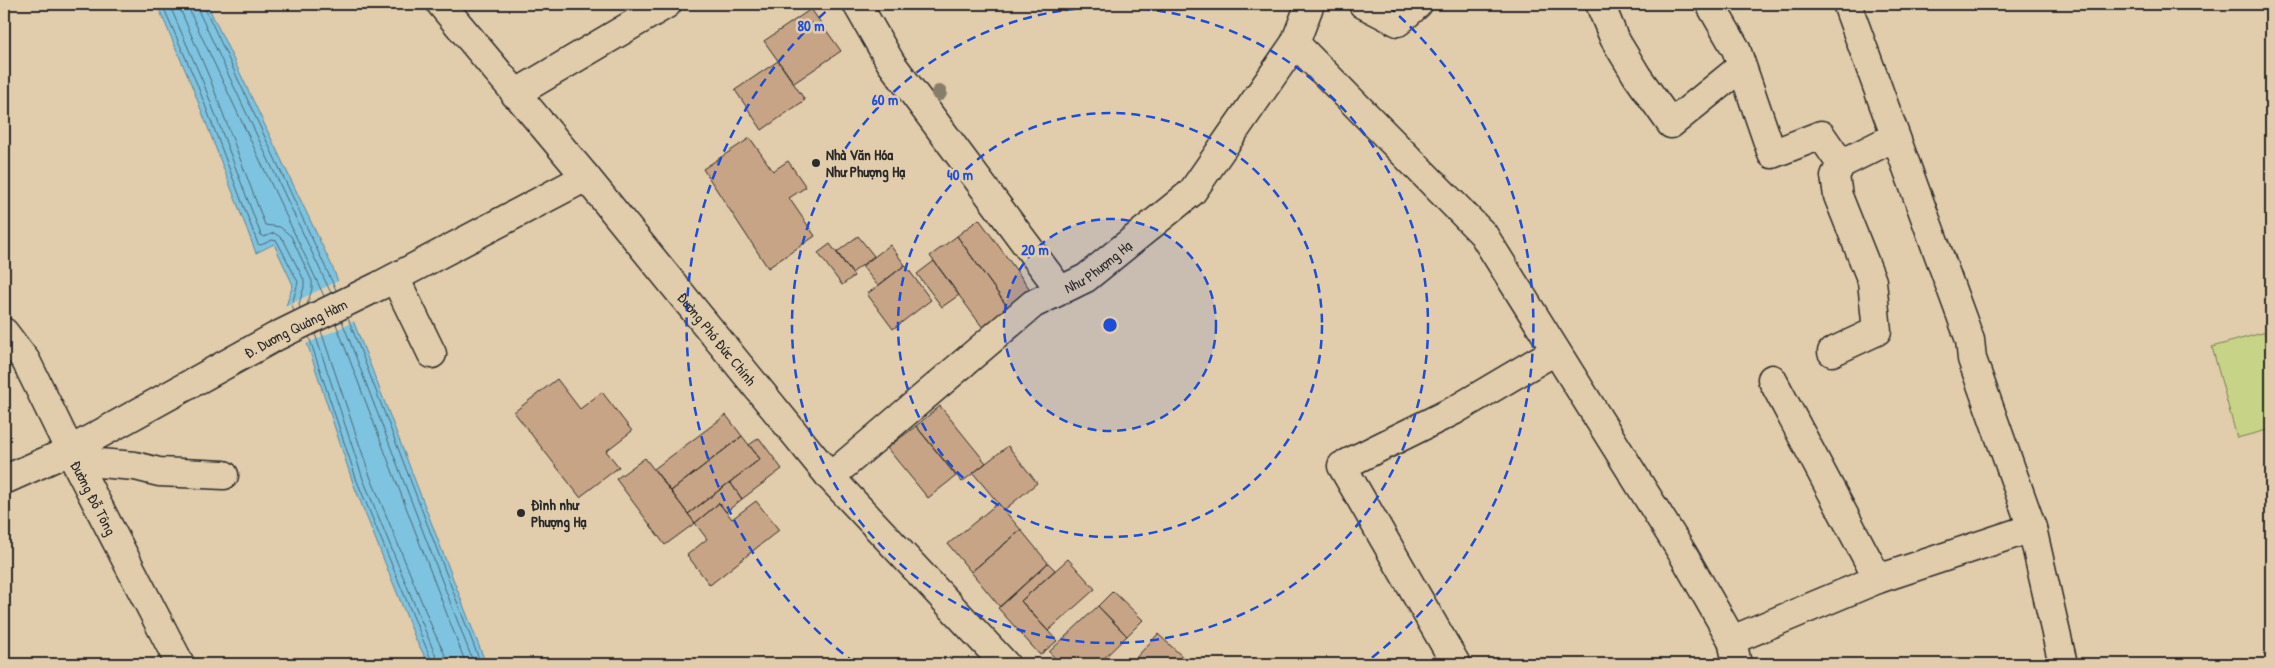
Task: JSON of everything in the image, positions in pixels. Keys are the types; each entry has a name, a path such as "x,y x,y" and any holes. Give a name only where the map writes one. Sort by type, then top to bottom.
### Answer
{"street":[{"name":"Đường Phó Đức Chính","path":"441,4 586,177 830,477 1005,664"},
{"path":"515,94 668,4"},
{"path":"857,4 891,63 1060,290"},
{"name":"Như Phượng Hạ","path":"830,477 1033,304 1086,278 1192,192 1295,43 1310,4"},
{"path":"1363,4 1398,22 1418,4"},
{"path":"1600,4 1614,38 1637,76 1671,124 1741,67"},
{"path":"1710,4 1736,49 1772,154 1821,135 1841,164"},
{"path":"1847,4 1970,340 1972,359 2032,528 2063,664"},
{"path":"1295,43 1483,234 1555,351 1646,492 1734,652 1878,579 2032,528"},
{"path":"1832,352 1877,331 1872,281 1838,196 1835,176 1841,164 1895,137"},
{"name":"Đ. Dương Quảng Hàm","path":"4,480 72,456 275,337 387,282 586,177"},
{"path":"387,282 432,354"},
{"name":"Đường Đỗ Tông","path":"4,332 26,361 72,456 180,664"},
{"path":"1456,664 1342,466 1455,410 1555,351"},
{"path":"1772,379 1878,579"},
{"path":"72,456 135,466 159,472 224,475"}],"green space":[{"path":"2266,332 2271,352 2271,429 2237,438 2212,347"}],"water":[{"path":"157,4 207,4 332,266 486,664 429,664 416,640 353,483 307,343 286,306 293,285 274,244 256,253 192,86"}],"pier":[{"path":"340,280 357,320 304,345 284,307"}],"building":[{"path":"811,9 841,51 794,83 764,41"},
{"path":"778,61 805,100 762,130 735,90"},
{"path":"750,138 773,171 788,161 806,187 789,198 815,236 768,268 703,169"},
{"path":"979,219 1032,292 1009,309 957,236"},
{"path":"858,236 874,256 852,273 837,252"},
{"path":"957,236 1009,309 983,328 930,256"},
{"path":"830,244 854,276 842,285 818,253"},
{"path":"890,245 905,265 878,286 862,266"},
{"path":"934,261 959,295 942,307 917,274"},
{"path":"905,265 931,300 893,329 867,294"},
{"path":"557,379 580,409 602,392 632,431 606,451 619,467 580,497 514,412"},
{"path":"940,406 986,463 962,482 916,426"},
{"path":"726,415 742,436 671,491 654,469"},
{"path":"916,426 956,476 928,498 887,448"},
{"path":"742,436 760,459 688,514 671,491"},
{"path":"759,438 782,469 742,499 730,482 760,459 749,445"},
{"path":"1008,446 1037,483 1004,510 973,473"},
{"path":"645,458 695,523 665,545 616,479"},
{"path":"730,482 742,499 726,512 719,503 695,523 688,514"},
{"path":"756,501 779,530 710,585 687,555 707,539 695,523 719,503 732,519"},
{"path":"998,503 1021,530 971,572 948,544"},
{"path":"1021,530 1048,563 1000,607 971,572"},
{"path":"1068,559 1095,589 1048,631 1021,601"},
{"path":"1048,563 1055,570 1021,601 1057,641 1040,655 998,608"},
{"path":"1113,591 1143,620 1127,636 1098,606"},
{"path":"1098,606 1127,636 1098,664 1061,664 1049,652"},
{"path":"1158,634 1185,659 1180,664 1134,664 1132,662"}],"place":[{"name":"Nhà Văn Hóa Như Phượng Hạ","path":"816,163"},
{"name":"Đình như Phượng Hạ","path":"521,513"}]}
